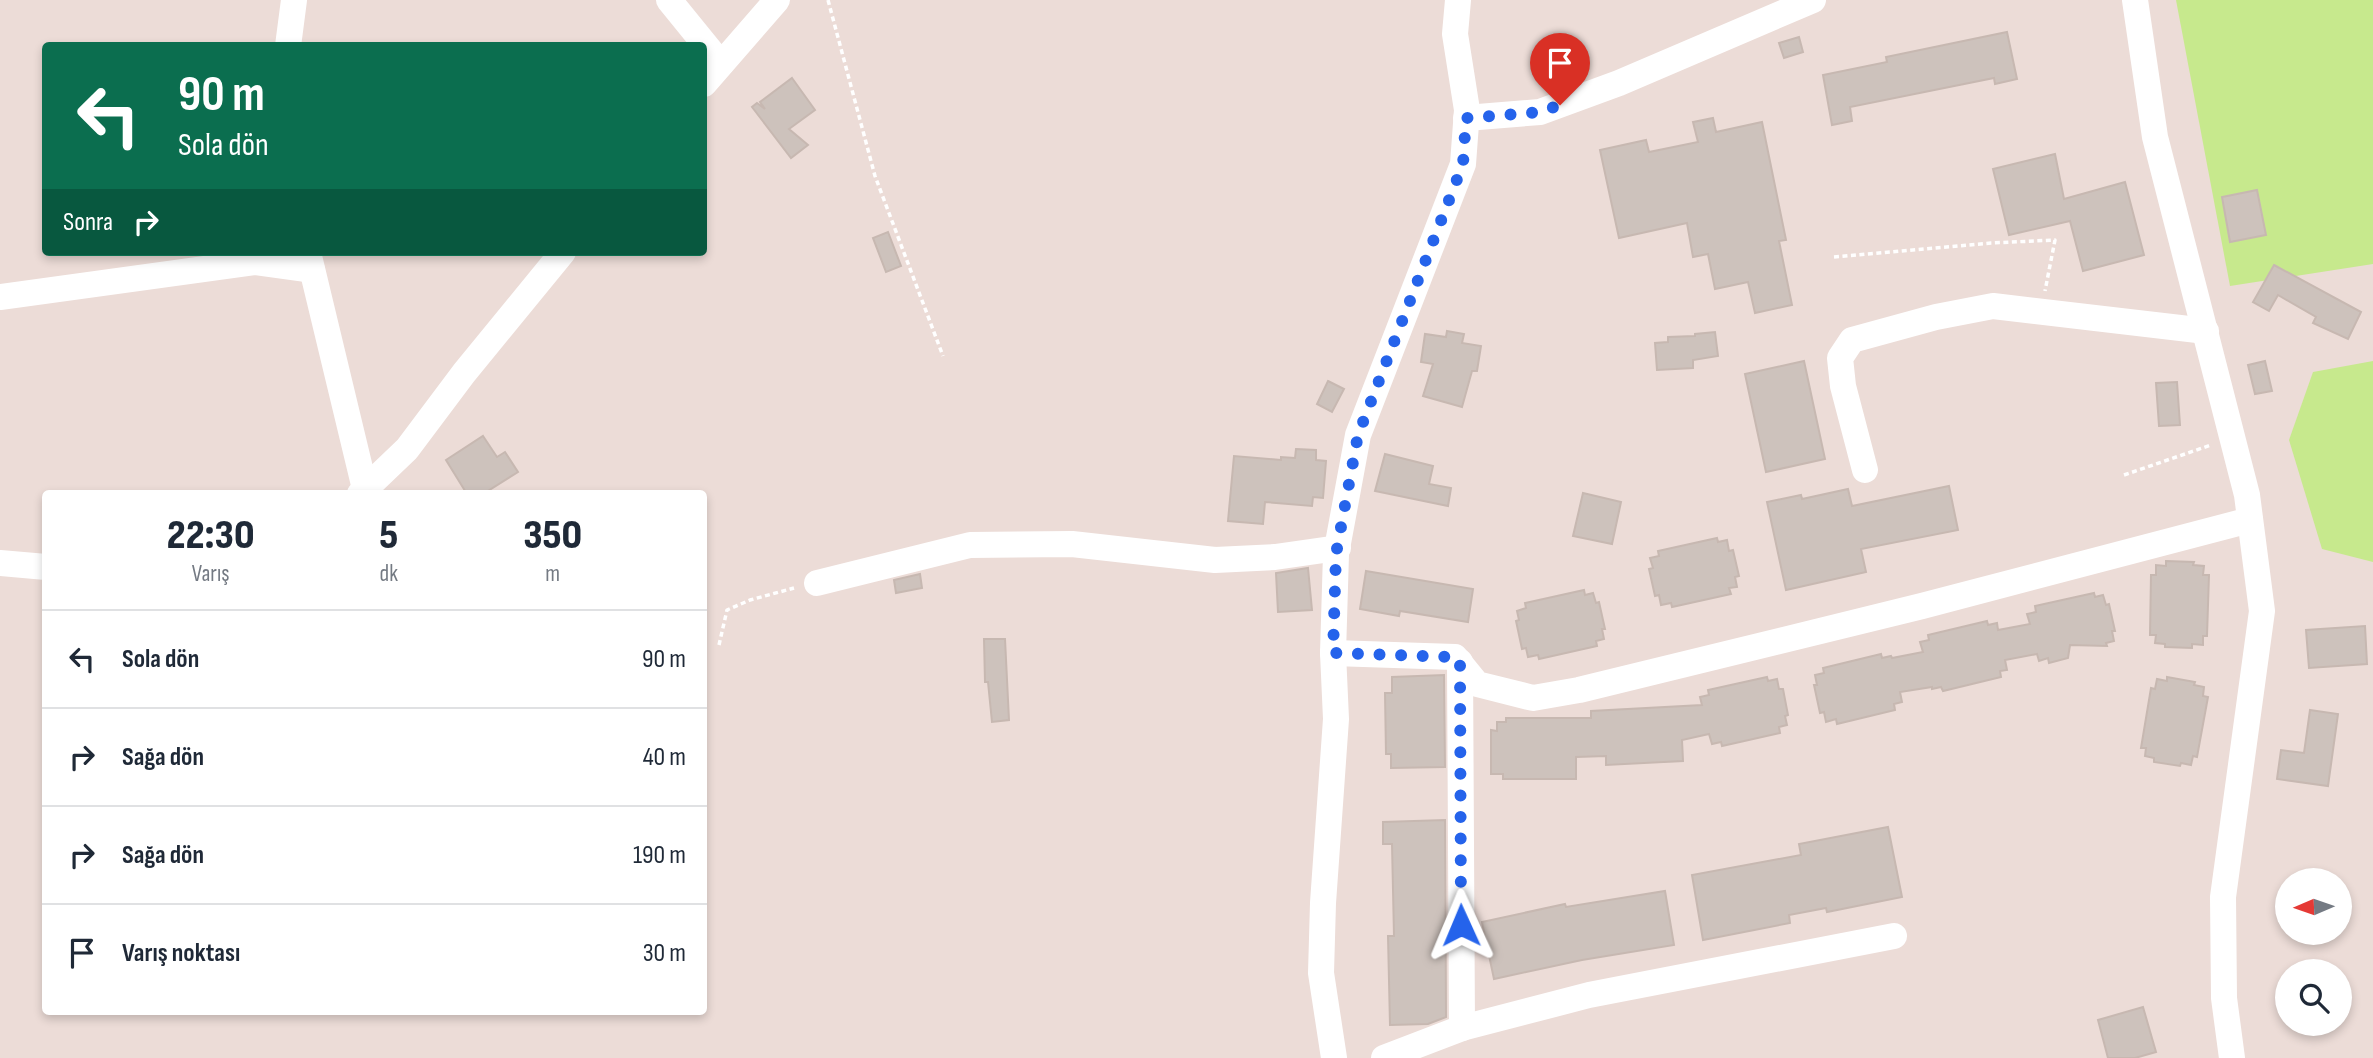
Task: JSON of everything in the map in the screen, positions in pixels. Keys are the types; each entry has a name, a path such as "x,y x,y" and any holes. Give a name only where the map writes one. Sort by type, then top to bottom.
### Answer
{"street":[{"path":"289,42 294,0"},
{"path":"670,0 703,42"},
{"path":"707,80 777,0"},
{"path":"1334,1058 1321,973 1323,903 1336,719 1333,653 1338,548 1358,435 1463,164 1467,110 1455,34 1458,0"},
{"path":"1466,118 1540,112 1619,83 1813,0"},
{"path":"2135,0 2155,137 2247,495 2262,611 2223,897 2224,998 2232,1058"},
{"path":"707,46 721,64"},
{"path":"363,490 407,449 464,373 559,256"},
{"path":"0,297 255,262 310,261 362,490"},
{"path":"1865,470 1843,387 1840,358 1852,340 1937,317 1993,306 2206,331"},
{"path":"1333,653 1455,657 1477,684 1532,698 1909,610 2250,520"},
{"path":"817,583 970,545 1072,544 1215,560 1275,557 1338,548"},
{"path":"0,563 42,567"},
{"path":"1460,662 1462,1028"},
{"path":"1384,1058 1462,1028 1590,995 1894,936"}],"path":[{"path":"828,0 875,176 943,356"},
{"path":"1834,257 2055,240 2042,310"},
{"path":"2124,475 2233,438"},
{"path":"719,645 727,610 760,597 817,583"}],"green space":[{"path":"2176,0 2373,0 2373,264 2230,286"},
{"path":"2373,361 2373,562 2322,549 2289,440 2313,372"}],"building":[{"path":"2007,32 2017,79 1995,84 1994,78 1850,107 1852,121 1832,125 1823,75 1887,62 1886,57"},
{"path":"1799,37 1803,52 1784,58 1779,43"},
{"path":"792,78 815,110 789,129 808,145 791,158 752,107 757,103 765,109 760,102"},
{"path":"1713,118 1716,132 1762,122 1786,240 1779,241 1792,305 1755,313 1748,282 1715,289 1708,254 1693,257 1687,223 1619,238 1600,150 1646,140 1649,152 1698,142 1693,122"},
{"path":"2055,154 2064,199 2125,182 2144,255 2083,271 2070,221 2009,235 1993,169"},
{"path":"2257,190 2266,235 2230,242 2222,197"},
{"path":"888,232 901,266 886,272 873,238"},
{"path":"2274,265 2361,312 2348,339 2313,323 2316,317 2278,295 2269,311 2253,302"},
{"path":"1447,331 1464,334 1462,343 1481,346 1477,371 1472,371 1462,407 1423,396 1433,364 1421,362 1425,334 1446,337"},
{"path":"1715,332 1718,356 1693,360 1693,368 1657,370 1655,343 1668,342 1668,337"},
{"path":"1804,361 1825,459 1766,472 1745,374"},
{"path":"2265,361 2272,391 2255,394 2248,365"},
{"path":"1328,381 1344,389 1332,412 1317,404"},
{"path":"2177,382 2180,425 2159,426 2156,383"},
{"path":"483,436 497,457 505,452 518,472 489,490 465,490 446,460"},
{"path":"1296,449 1316,450 1316,460 1326,461 1323,498 1313,497 1312,506 1265,502 1263,524 1228,521 1234,456 1281,460 1281,457 1295,458"},
{"path":"1385,454 1433,466 1429,484 1451,488 1448,506 1375,491"},
{"path":"1949,486 1958,530 1861,549 1866,572 1786,590 1767,502 1801,495 1802,499 1848,489 1852,506"},
{"path":"1583,493 1621,502 1612,544 1573,536"},
{"path":"1717,538 1718,542 1727,540 1729,551 1733,550 1739,576 1735,577 1737,587 1729,588 1731,594 1672,607 1671,603 1661,605 1659,595 1655,596 1649,569 1653,568 1650,558 1659,556 1658,551"},
{"path":"2166,561 2194,562 2193,565 2204,566 2203,575 2209,575 2207,636 2203,636 2203,645 2192,644 2192,648 2165,647 2165,644 2155,643 2156,635 2150,635 2151,575 2156,575 2156,565 2166,566"},
{"path":"1308,568 1312,610 1278,612 1276,573"},
{"path":"1366,571 1473,589 1468,622 1400,611 1399,616 1360,609"},
{"path":"920,574 922,588 896,593 894,580"},
{"path":"1584,590 1585,595 1593,593 1596,603 1599,602 1605,629 1602,629 1604,639 1596,641 1597,646 1539,659 1538,655 1528,657 1526,648 1522,649 1516,621 1519,620 1517,611 1526,608 1525,603"},
{"path":"2094,593 2095,597 2103,595 2106,605 2109,604 2115,631 2112,631 2114,641 2106,643 2107,646 2070,645 2068,658 2049,663 2048,658 2039,661 2037,654 2005,660 2007,670 2000,671 2001,677 1943,691 1941,687 1932,687 1900,692 1902,702 1894,704 1895,710 1837,724 1836,719 1826,722 1824,712 1820,713 1814,685 1817,685 1815,675 1824,673 1823,668 1881,654 1882,658 1892,658 1923,652 1920,642 1929,640 1928,635 1987,621 1988,625 1997,623 1998,630 2030,624 2027,614 2036,612 2035,606"},
{"path":"2365,626 2367,664 2309,668 2306,630"},
{"path":"984,639 1005,639 1009,720 992,722 988,682 985,682"},
{"path":"1444,675 1445,767 1391,768 1391,754 1386,754 1385,693 1392,693 1392,677"},
{"path":"1767,677 1768,681 1777,679 1779,689 1783,689 1788,715 1785,716 1787,725 1779,727 1780,733 1722,746 1721,742 1712,744 1709,734 1682,740 1683,761 1606,765 1606,756 1576,757 1576,779 1503,779 1503,774 1491,774 1491,730 1497,731 1497,722 1506,722 1506,718 1591,718 1591,711 1702,705 1700,697 1709,695 1708,690"},
{"path":"2167,677 2195,682 2194,685 2204,687 2203,696 2208,697 2197,757 2193,756 2191,765 2154,762 2154,758 2145,756 2146,748 2141,748 2151,688 2155,689 2157,679 2167,681"},
{"path":"2310,710 2338,714 2328,786 2277,779 2281,750 2304,753"},
{"path":"1445,820 1446,1017 1428,1024 1390,1025 1388,936 1394,936 1392,844 1383,844 1383,822"},
{"path":"1888,827 1902,897 1827,912 1826,908 1789,915 1790,923 1703,940 1692,875 1801,855 1799,844"},
{"path":"1665,891 1674,945 1582,960 1494,979 1482,922 1565,904 1566,907"},
{"path":"2143,1007 2156,1052 2135,1058 2108,1058 2098,1020"}],"route":[{"path":"1461,925 1460,662 1455,657 1333,653 1336,554 1358,435 1463,164 1466,118 1540,112 1560,105"}]}
